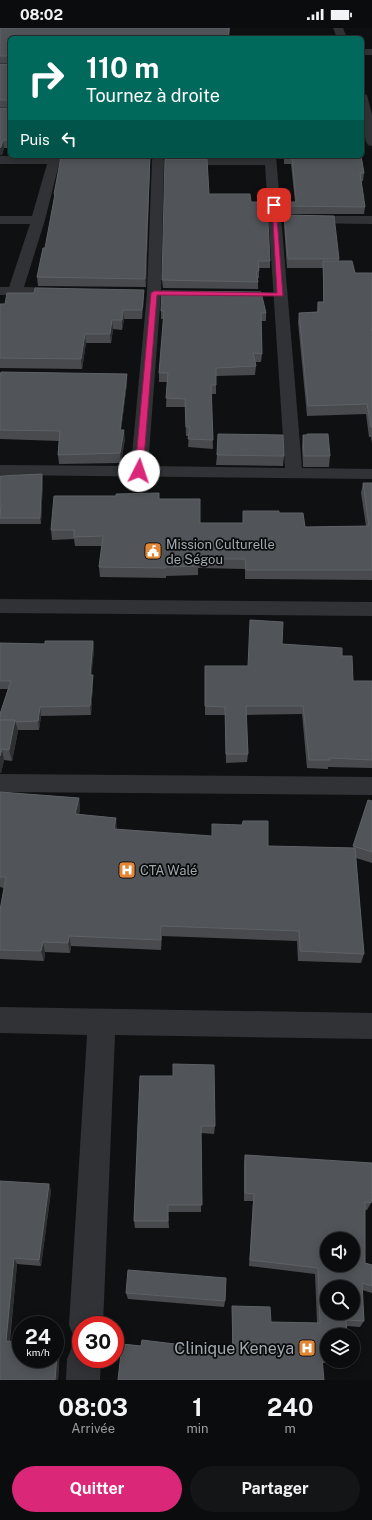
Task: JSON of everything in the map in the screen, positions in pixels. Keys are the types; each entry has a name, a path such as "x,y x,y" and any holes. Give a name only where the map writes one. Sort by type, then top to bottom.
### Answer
{"street":[{"path":"366,108 372,142"},
{"path":"15,291 38,220 55,158"},
{"path":"0,160 55,158 99,160"},
{"path":"139,471 138,376 154,293 151,160 270,159 294,474"},
{"path":"275,219 372,220"},
{"path":"0,220 38,220"},
{"path":"0,291 77,292"},
{"path":"138,293 170,293"},
{"path":"265,294 281,295"},
{"path":"0,470 372,474"},
{"path":"0,606 372,609"},
{"path":"0,783 372,786"},
{"path":"0,1020 372,1026"},
{"path":"86,1316 102,1021"},
{"path":"83,1380 84,1368"}],"building":[{"path":"0,28 229,28 228,36 8,36 8,56 0,56"},
{"path":"0,64 8,64 8,100 0,100"},
{"path":"0,108 8,108 8,140 3,140 0,148"},
{"path":"61,158 150,158 145,279 37,277 43,248 45,248"},
{"path":"292,158 361,158 364,173 360,173 365,207 283,206 283,202 296,202"},
{"path":"165,159 207,159 209,194 250,194 251,202 267,202 270,261 258,261 259,271 256,271 258,282 162,280"},
{"path":"284,215 334,216 339,259 288,259"},
{"path":"323,261 352,261 355,273 372,273 372,427 367,404 308,406 299,313 318,312 318,302 324,302"},
{"path":"35,288 144,290 142,310 123,310 122,320 112,320 110,334 85,334 81,359 0,358 0,304 5,304 7,293 34,293"},
{"path":"162,291 261,292 266,313 261,313 262,354 253,353 256,366 216,368 216,385 211,385 213,440 188,439 190,427 186,427 185,399 166,398 168,373 159,373 164,311 161,311"},
{"path":"1,372 127,374 120,430 124,430 120,453 58,455 60,431 0,430"},
{"path":"218,434 283,435 284,456 217,455"},
{"path":"328,434 330,456 304,456 303,435"},
{"path":"42,474 40,518 0,518 0,476"},
{"path":"363,483 372,483 372,570 246,570 245,559 197,559 198,566 165,568 99,567 103,536 74,537 74,530 51,530 54,496 116,496 116,494 159,493 159,499 200,499 200,523 243,523 243,511 279,511 279,513 303,513 305,527 369,526"},
{"path":"250,620 283,622 282,644 342,648 342,656 352,656 353,681 372,681 372,760 329,758 330,760 309,760 303,706 246,706 248,754 226,754 225,707 205,706 205,666 248,666"},
{"path":"45,641 93,641 90,675 93,675 90,706 40,707 38,721 16,722 15,720 0,720 0,714 11,681 0,681 0,643 45,644"},
{"path":"0,720 15,720 9,750 2,749 0,756"},
{"path":"0,792 79,798 75,814 116,818 114,829 212,836 212,824 242,825 243,821 268,821 268,846 355,848 364,954 300,951 299,931 161,926 161,940 69,936 68,943 43,942 41,951 0,950 0,910 6,877 0,877"},
{"path":"368,800 372,801 372,852 353,846"},
{"path":"173,1064 214,1065 215,1126 201,1126 202,1205 168,1205 168,1221 134,1221 140,1076 173,1076"},
{"path":"245,1155 372,1163 371,1203 365,1202 365,1263 372,1265 372,1286 362,1283 364,1321 346,1320 347,1328 320,1328 320,1368 323,1368 324,1380 118,1380 119,1368 124,1368 124,1344 141,1346 142,1340 183,1345 183,1349 233,1353 232,1306 270,1307 271,1322 320,1323 318,1268 250,1260 254,1194 245,1193"},
{"path":"0,1181 49,1184 39,1260 14,1258 6,1341 12,1341 12,1368 56,1368 55,1380 0,1380"},
{"path":"128,1270 226,1278 225,1301 126,1293"}],"place":[{"name":"Mission Culturelle de Ségou","path":"153,551"},
{"name":"CTA Walé","path":"127,870"},
{"name":"Clinique Keneya","path":"307,1348"}],"route":[{"path":"139,471 154,293 281,295 274,205"}]}
